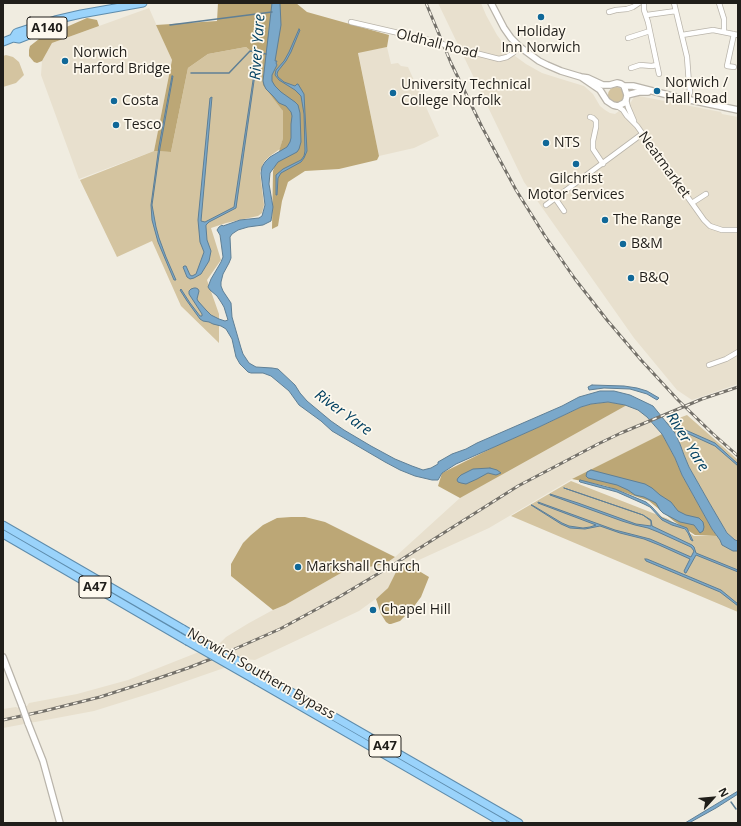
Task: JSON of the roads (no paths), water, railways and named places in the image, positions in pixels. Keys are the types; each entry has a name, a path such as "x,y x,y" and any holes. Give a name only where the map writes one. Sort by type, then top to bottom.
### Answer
{"highway":[{"name":"A140","path":"3,42 13,38 19,40 81,14 144,3"},
{"name":"Norwich Southern Bypass","path":"3,525 519,823"},
{"name":"Norwich Southern Bypass","path":"3,534 503,823"}],"street":[{"path":"491,3 500,21 512,38 520,46 538,61 561,72 588,78 603,85 617,83 624,86 633,86 738,110"},
{"path":"494,3 500,21"},
{"path":"609,12 616,10 627,10 639,3"},
{"path":"644,3 644,10 647,15 658,74"},
{"path":"674,3 687,57 690,92 688,99"},
{"path":"720,3 724,32"},
{"path":"647,15 676,11"},
{"name":"Oldhall Road","path":"351,22 500,59 507,57 520,46"},
{"path":"682,35 713,30 736,34 727,66"},
{"path":"628,38 650,31"},
{"path":"721,64 734,67"},
{"path":"631,68 640,65 656,65"},
{"path":"580,77 600,90 610,104 617,106 624,103 627,97 639,92 660,93"},
{"path":"605,98 606,90 610,85"},
{"path":"624,86 627,97"},
{"name":"Neatmarket","path":"627,97 630,112 642,134 704,220 710,226 722,230 738,230"},
{"name":"Neatmarket","path":"617,106 623,110 637,126"},
{"path":"590,117 596,122 593,148 603,164"},
{"path":"546,205 642,134"},
{"name":"Neatmarket","path":"692,203 706,194"},
{"path":"555,198 564,211"},
{"path":"708,365 726,359 738,352"},
{"path":"3,657 42,761 60,823"}],"water":[{"path":"272,3 280,3 281,25 275,61 277,61 277,65 272,75 272,81 281,92 298,105 300,113 301,142 297,152 278,162 270,173 269,184 273,207 271,221 263,225 238,230 230,237 231,258 223,274 221,286 231,303 232,317 241,348 249,363 256,367 278,369 295,385 307,401 331,421 395,459 423,470 431,468 452,454 562,406 579,397 600,391 614,391 630,395 653,406 675,433 689,467 710,504 727,533 738,541 738,551 733,551 722,545 682,475 662,434 647,417 638,410 625,405 608,402 581,407 456,464 442,473 438,480 432,480 415,476 400,470 332,431 299,405 289,391 271,376 263,373 248,372 240,364 236,357 232,339 226,329 200,319 180,290 181,289 200,316 202,316 202,314 189,294 189,291 194,288 198,289 199,291 198,301 211,315 225,321 228,320 221,302 208,287 223,257 220,235 217,230 222,225 223,226 240,220 259,218 262,216 265,205 261,173 262,167 270,157 287,147 291,138 291,112 286,106 279,103 266,89 263,81"},
{"path":"299,29 300,30 291,52 277,74 278,77 284,82 295,86 298,84 304,94 307,151 301,162 281,173 278,178 276,195 276,175 283,169 301,160 305,151 304,114 301,96 295,90 279,80 275,75 276,70 284,61 289,52"},
{"path":"255,67 236,208 206,225 207,240 211,251 209,261 201,274 190,279 187,277 183,267 186,266 190,275 192,276 196,274 204,252 200,242 198,220 210,98 212,97 201,221 205,222 234,207"},
{"path":"172,76 152,205 159,238 176,280 174,280 158,242 152,220 151,205 159,146"},
{"path":"592,385 637,388 647,391 659,398 657,400 647,394 630,389 604,388 589,390 588,387"},
{"path":"676,421 681,428 715,443 738,464 738,466 715,446 678,429 676,426"},
{"path":"490,468 501,473 496,475 488,473 466,484 458,482 457,480 461,475 473,469"},
{"path":"591,470 645,484 671,502 678,511 686,515 699,518 703,522 703,531 700,533 694,525 680,522 663,513 656,503 644,497 635,495 617,485 588,478 586,476 587,472"},
{"path":"580,480 615,489 646,502 662,518 687,528 693,541 685,529 662,520 650,507 617,492 580,482"},
{"path":"550,494 636,524 651,526 651,521 643,515 651,520 652,526 692,545 696,553 738,570 738,572 696,555 685,573 684,571 690,559 659,545 600,526 585,529 570,528 531,505 569,526 583,528 596,525 538,502 615,530 650,539 691,557 694,551 691,547 658,532 622,521"},
{"path":"645,559 721,590 738,604 738,606 720,592 646,561"},
{"path":"738,791 738,794 716,808 689,823 685,823"}],"waterway":[{"name":"River Yare","path":"170,25 272,12"},
{"name":"River Yare","path":"191,73 229,73 250,51 266,54"},
{"path":"731,802 736,809"}],"railway":[{"path":"426,3 451,63 482,127 516,190 545,236 575,279 641,360 678,400 738,456"},
{"path":"3,720 100,697 156,679 221,655 280,629 339,597 396,563 518,486 621,433 702,399 738,387"}],"place":[{"name":"Holiday Inn Norwich","path":"541,17"},
{"name":"Norwich Harford Bridge","path":"65,61"},
{"name":"Norwich / Hall Road","path":"657,91"},
{"name":"University Technical College Norfolk","path":"393,93"},
{"name":"Costa","path":"114,101"},
{"name":"Tesco","path":"116,125"},
{"name":"NTS","path":"546,143"},
{"name":"Gilchrist Motor Services","path":"576,164"},
{"name":"The Range","path":"605,220"},
{"name":"B&M","path":"623,244"},
{"name":"B&Q","path":"631,278"},
{"name":"Markshall Church","path":"298,567"},
{"name":"Chapel Hill","path":"373,610"}]}
